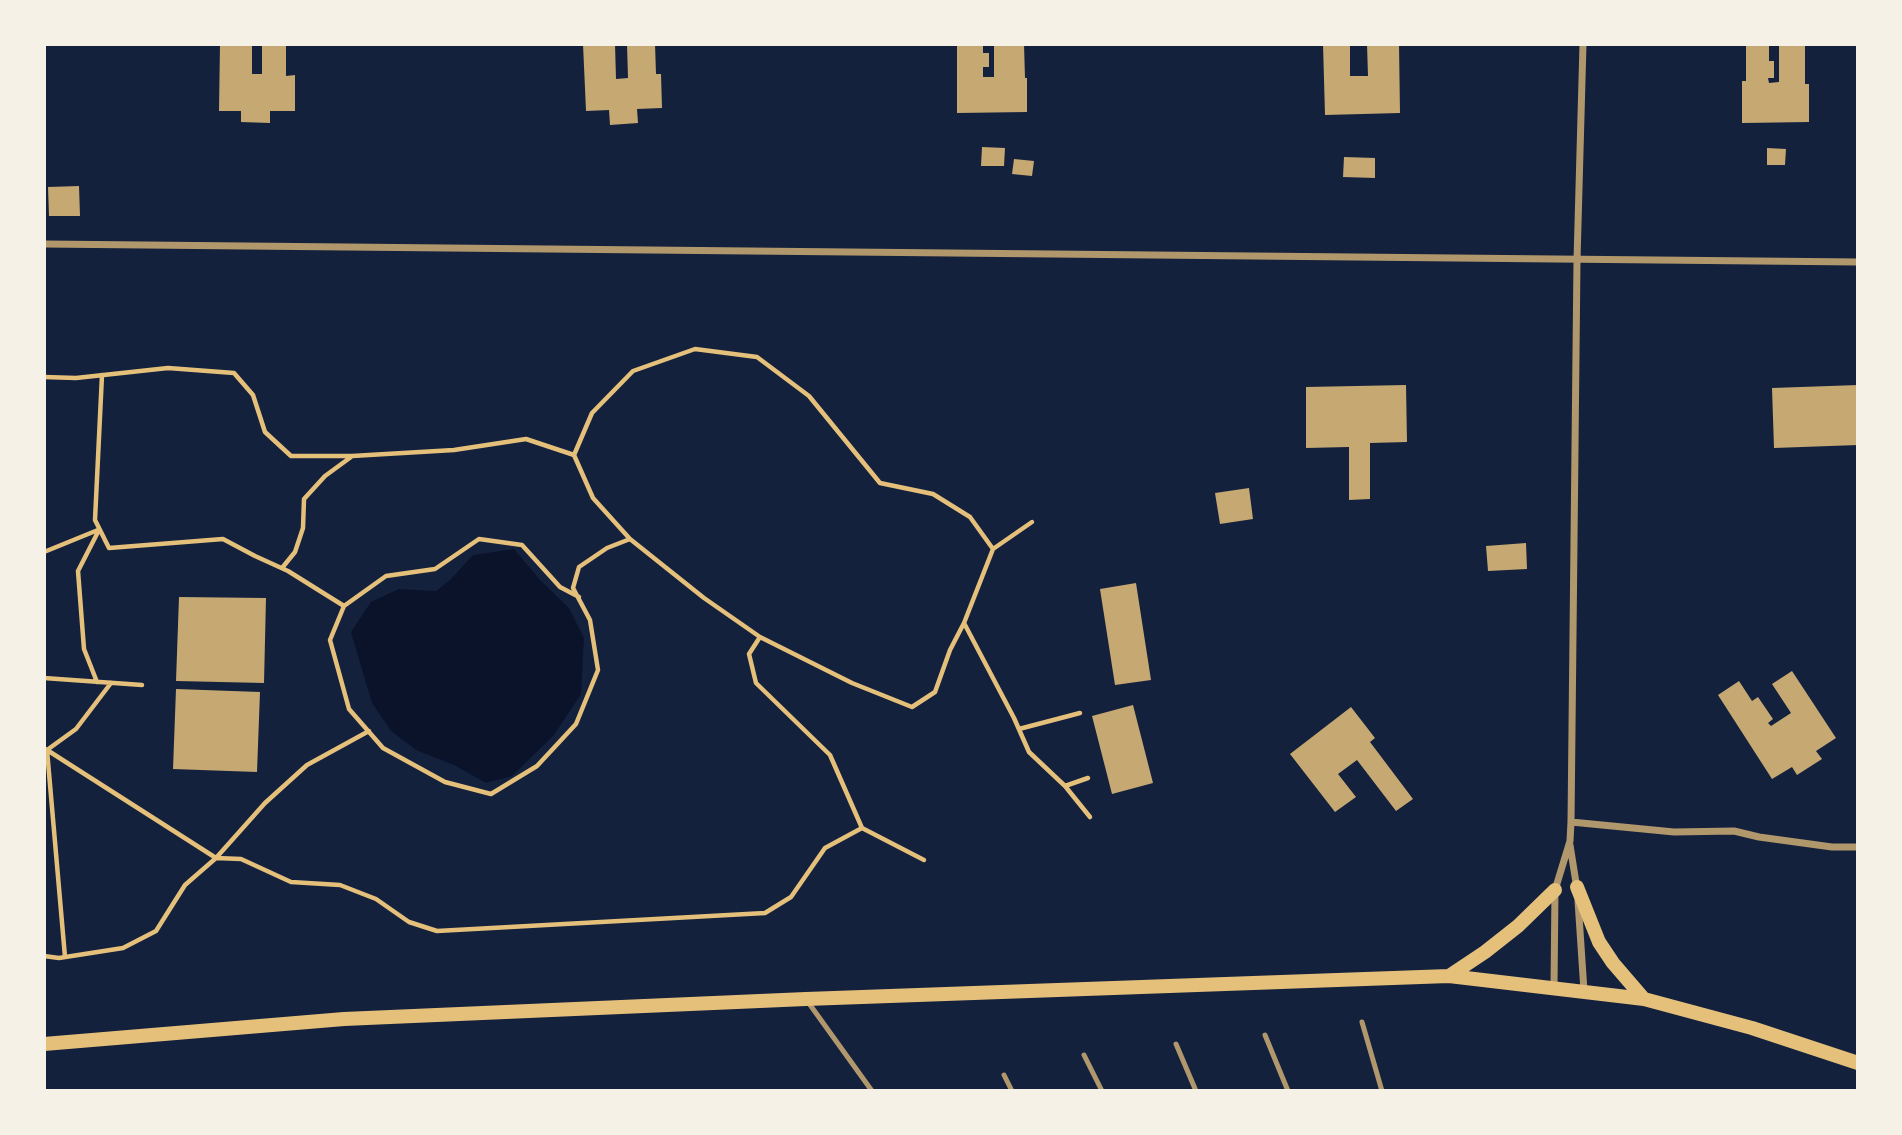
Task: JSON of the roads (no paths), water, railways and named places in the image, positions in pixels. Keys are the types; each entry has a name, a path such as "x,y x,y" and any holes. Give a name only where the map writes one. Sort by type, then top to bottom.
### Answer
{"main road":[{"path":"1577,887 1599,942 1644,999"},
{"path":"1449,976 1485,952 1555,890"},
{"path":"44,1044 344,1019 1449,976 1644,999 1752,1028 1858,1063"}],"street":[{"path":"1583,44 1577,260 1570,841 1577,887 1584,991"},
{"path":"44,244 1858,262"},
{"path":"1571,822 1674,832 1734,831 1832,847 1858,847"},
{"path":"1554,987 1555,890 1570,841"}],"lane":[{"path":"806,999 873,1091"},
{"path":"1362,1021 1382,1091"},
{"path":"1265,1035 1288,1091"},
{"path":"1176,1044 1196,1091"},
{"path":"1084,1055 1102,1091"},
{"path":"1004,1075 1012,1091"}],"water":[{"path":"514,549 540,580 569,608 584,638 581,694 554,735 512,776 486,783 454,765 416,750 391,731 372,703 351,632 371,602 399,589 436,591 473,555"}]}
